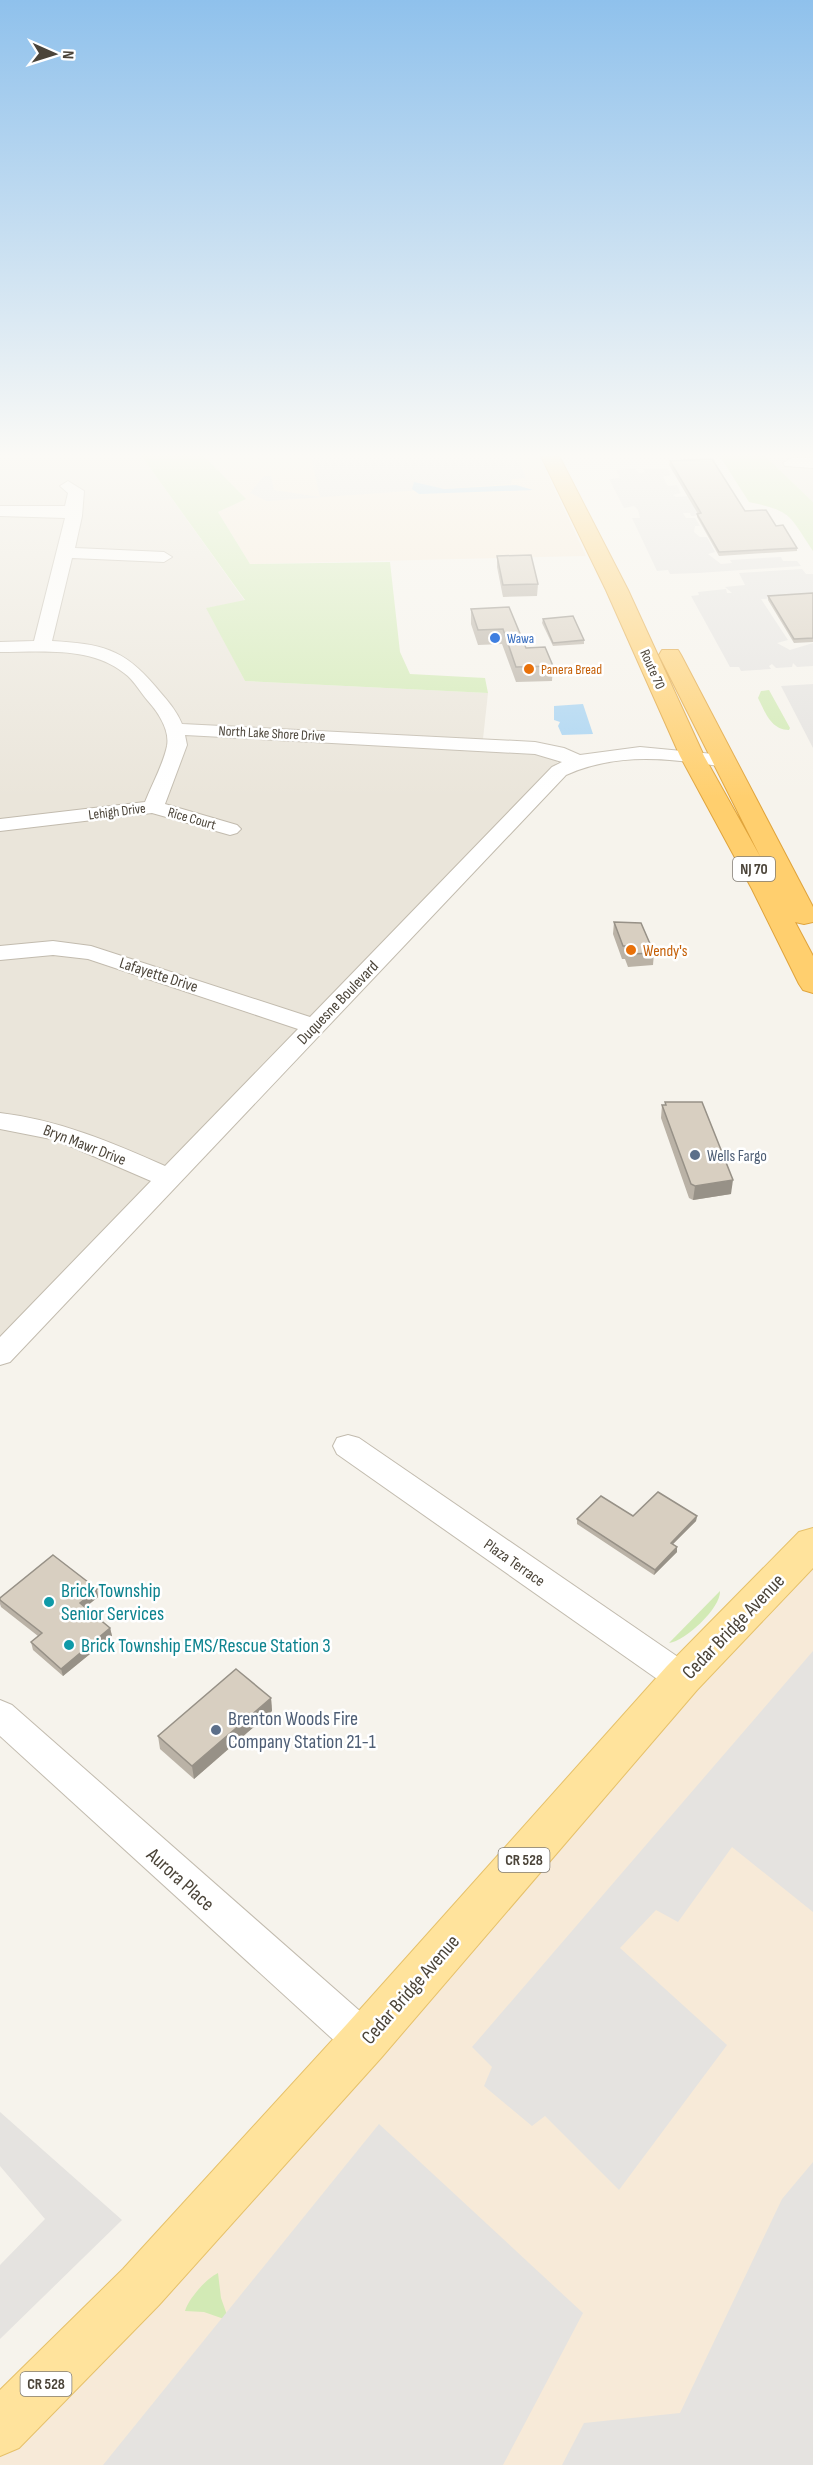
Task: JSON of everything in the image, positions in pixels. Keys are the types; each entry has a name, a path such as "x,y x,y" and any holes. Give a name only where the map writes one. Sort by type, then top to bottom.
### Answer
{"highway":[{"name":"Route 70","path":"607,569 692,756"},
{"name":"Route 70","path":"626,569 724,761"},
{"name":"NJ 70","path":"692,756 765,889 813,984"},
{"name":"NJ 70","path":"724,761 813,934"}],"main road":[{"name":"Cedar Bridge Avenue","path":"0,2429 134,2295 364,2041 682,1678 813,1543"}],"street":[{"path":"42,647 60,569"},
{"path":"0,647 78,649 112,658 130,669 159,701 172,721 174,729"},
{"name":"North Lake Shore Drive","path":"174,729 535,748 557,752 576,761"},
{"name":"Lehigh Drive","path":"0,825 153,807 177,745 174,729"},
{"name":"Duquesne Boulevard","path":"0,1355 559,771 576,761 617,754 692,756 724,761"},
{"name":"Rice Court","path":"153,807 230,829"},
{"name":"Lafayette Drive","path":"0,953 53,948 91,952 314,1026"},
{"name":"Bryn Mawr Drive","path":"0,1121 38,1126 63,1134 168,1178"},
{"name":"Plaza Terrace","path":"348,1446 682,1678"},
{"name":"Aurora Place","path":"0,1715 364,2041"}],"shaded area":[{"path":"0,569 222,569 245,601 207,608 245,681 488,693 482,748 549,752 558,762 0,1337"},
{"path":"656,569 756,569 670,574 668,570 657,571"},
{"path":"802,569 806,574 813,574 813,596 761,599 788,640 777,643 790,650 813,643 813,666 797,667 793,663 792,667 776,668 772,664 769,666 771,669 741,671 739,667 730,667 691,596 699,595 698,592 726,589 727,593 732,593 725,587 745,585 739,573"},
{"path":"813,684 813,748 781,686"},
{"path":"813,1543 813,2465 0,2465 0,2429"},
{"path":"813,1651 813,1912 732,1847 678,1922 656,1910 620,1948 727,2045 619,2190 545,2116 532,2126 484,2086 492,2067 472,2047"},
{"path":"0,2112 122,2220 0,2339 0,2265 45,2219 0,2166"},
{"path":"379,2124 583,2313 503,2465 103,2465"},
{"path":"813,2162 813,2465 562,2465 584,2423 680,2413 782,2199"}],"green space":[{"path":"223,569 391,569 400,652 410,674 485,678 488,693 245,681 206,608 245,600"},
{"path":"769,690 789,730 773,724 763,709 758,698 761,691"},
{"path":"720,1591 715,1606 701,1623 676,1641 669,1643"},
{"path":"218,2273 221,2298 227,2315 224,2319 204,2312 185,2311 198,2289"}],"water":[{"path":"583,704 593,734 562,735 558,726 560,722 554,720 554,706"}],"building":[{"path":"500,569 534,569 538,584 503,585"},
{"path":"813,593 813,638 794,639 768,596"},
{"path":"509,607 526,648 545,647 553,666 516,667 503,629 478,630 471,609"},
{"name":"Wawa","path":"573,616 584,640 553,643 543,619"},
{"path":"614,922 641,923 654,953 630,954 627,946 623,946"},
{"path":"665,1102 702,1102 733,1180 695,1186 691,1184 662,1105 666,1105"},
{"path":"658,1492 697,1516 671,1543 677,1547 655,1570 577,1519 601,1496 633,1516"},
{"path":"53,1555 97,1589 80,1603 110,1628 61,1669 31,1642 42,1633 0,1600"},
{"name":"Brenton Woods Fire Company Station 21-1","path":"236,1669 271,1698 192,1766 158,1736"}],"place":[{"name":"Wawa","path":"495,638"},
{"name":"Panera Bread","path":"529,669"},
{"name":"Wendy's","path":"631,950"},
{"name":"Wells Fargo","path":"695,1155"},
{"name":"Brick Township Senior Services","path":"49,1602"},
{"name":"Brick Township EMS/Rescue Station 3","path":"69,1645"},
{"name":"Brenton Woods Fire Company Station 21-1","path":"216,1730"}]}
